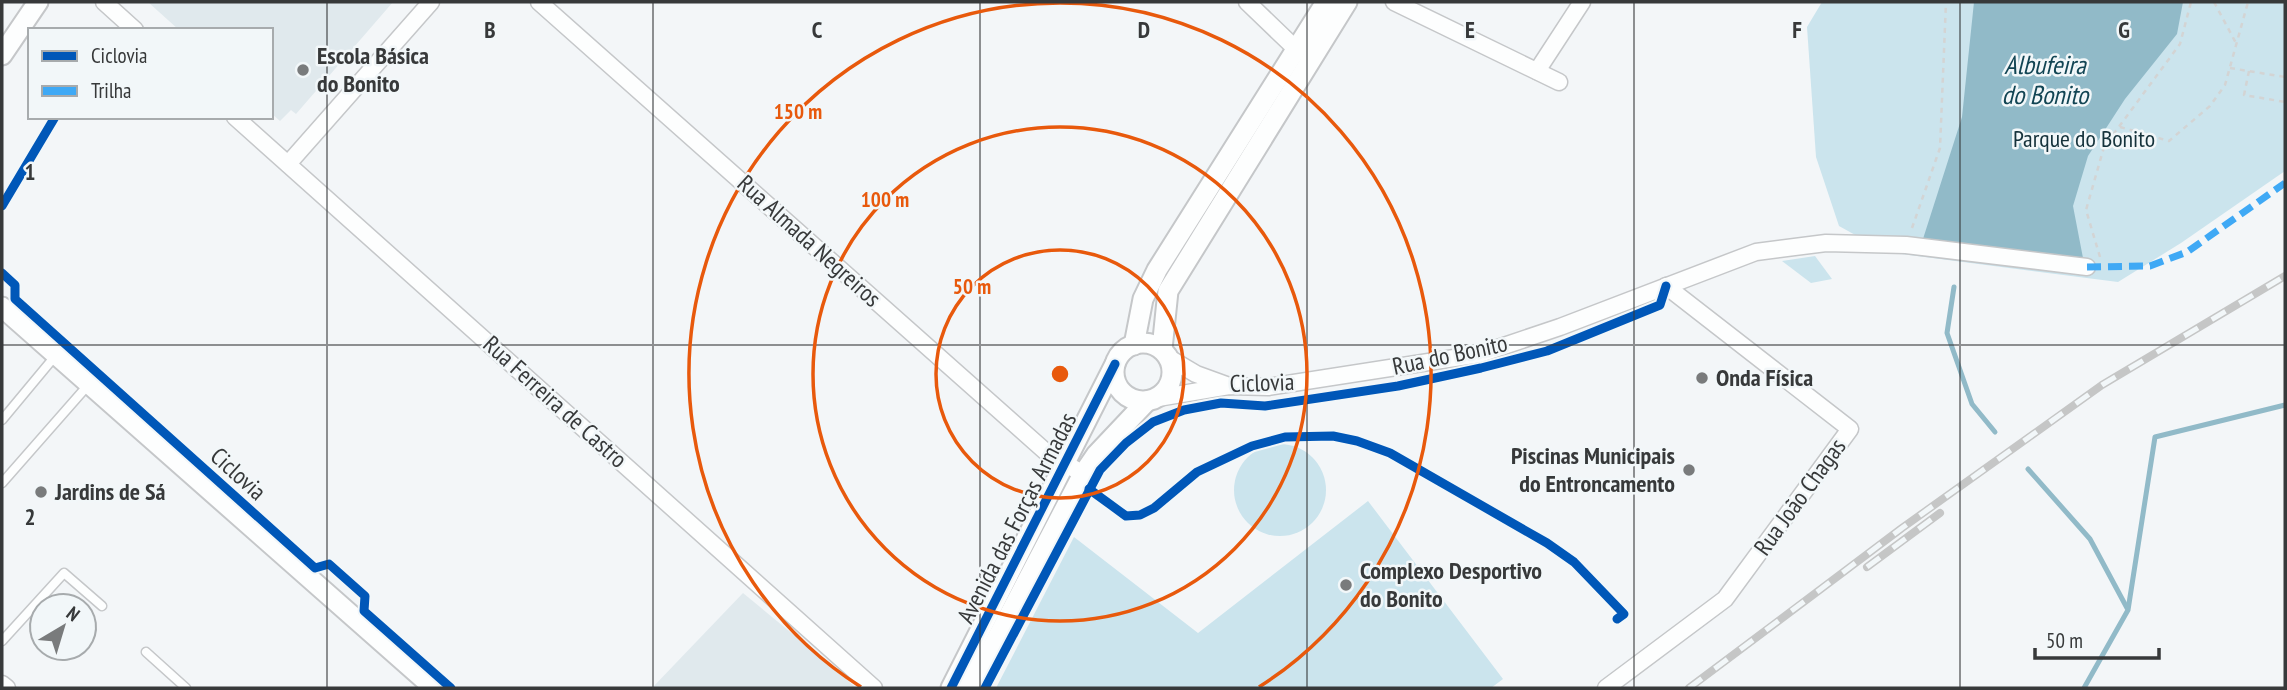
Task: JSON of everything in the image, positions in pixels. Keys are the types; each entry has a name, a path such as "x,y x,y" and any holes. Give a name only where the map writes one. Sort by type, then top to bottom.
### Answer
{"street":[{"path":"4,48 38,2"},
{"path":"104,2 133,28"},
{"path":"288,164 431,2"},
{"name":"Rua Almada Negreiros","path":"539,2 1046,452 1083,474"},
{"path":"1247,2 1296,48"},
{"path":"1135,345 1143,299 1178,236 1326,2"},
{"path":"1165,354 1144,343 1135,345 1119,356 1114,374 1121,391 1138,401 1152,400 1170,385 1172,376 1165,354 1168,291 1346,2"},
{"path":"1394,2 1559,82"},
{"path":"1537,71 1582,2"},
{"name":"Rua Ferreira de Castro","path":"237,119 874,688"},
{"name":"Rua do Bonito","path":"1152,400 1229,386 1268,387 1479,354 1756,252 1826,243 1906,244 2095,267"},
{"name":"Rua João Chagas","path":"1606,688 1725,599 1850,429 1666,286"},
{"path":"2,307 435,688"},
{"name":"Rua do Bonito","path":"1165,354 1196,374 1229,386"},
{"name":"Avenida das Forças Armadas","path":"951,688 1115,364"},
{"name":"Avenida das Forças Armadas","path":"971,688 1083,474 1096,455 1152,400"},
{"path":"2,684 6,688"}],"lane":[{"path":"2,420 56,355"},
{"path":"2,483 89,384"},
{"path":"2,641 64,573 102,606"},
{"path":"146,652 186,688"}],"path":[{"path":"1906,244 1940,148 1946,2"},
{"path":"2095,267 2086,210 2104,147 2180,44 2191,2"},
{"path":"2214,2 2237,45"},
{"path":"2120,127 2169,141 2210,106 2225,85 2248,2"},
{"path":"2230,68 2285,77"},
{"path":"2249,71 2244,96 2285,102"}],"shaded area":[{"name":"Escola Básica do Bonito","path":"148,2 393,2 296,114 291,110 280,121 273,115 273,28 177,28"},
{"path":"743,593 834,668 856,688 652,688"}],"green space":[{"name":"Parque do Bonito","path":"1822,2 2285,2 2285,171 2181,243 2118,282 1886,252 1839,226 1816,157 1807,27"},
{"path":"1815,256 1832,279 1811,283 1782,261"},
{"path":"1280,444 1298,448 1312,458 1322,472 1326,490 1322,508 1312,522 1298,532 1280,536 1262,532 1248,522 1238,508 1234,490 1238,472 1248,458 1262,448"},
{"name":"Complexo Desportivo do Bonito","path":"1368,501 1503,679 1491,688 996,688 1074,537 1198,633"}],"water":[{"name":"Albufeira do Bonito","path":"1974,2 2183,2 2177,34 2125,99 2088,156 2073,206 2083,258 1922,242 1962,117"}],"waterway":[{"path":"1954,287 1947,333 1972,404 1995,432"},
{"path":"2084,688 2128,610 2155,437 2285,405"},
{"path":"2028,469 2090,539 2127,608"}],"railway":[{"path":"1689,688 1902,528 2102,385 2285,276"},
{"path":"1867,567 1940,513"}],"marked path":[{"path":"2087,267 2150,266 2187,252 2285,183"}],"cycle path":[{"path":"2,206 54,119"},
{"name":"Ciclovia","path":"2,273 15,285 15,299 315,568 329,564 365,596 364,611 451,688"},
{"name":"Ciclovia","path":"985,688 1100,470 1126,443 1153,422 1184,410 1221,403 1265,406 1398,386 1547,351 1660,305 1666,286"},
{"path":"951,688 1115,364"},
{"path":"1089,489 1126,516 1140,515 1154,508 1197,472 1252,446 1285,437 1333,436 1357,441 1390,453 1547,543 1574,562 1624,614 1617,619"}],"place":[{"name":"Escola Básica do Bonito","path":"303,70"},
{"name":"Onda Física","path":"1702,378"},
{"name":"Piscinas Municipais do Entroncamento","path":"1689,470"},
{"name":"Jardins de Sá","path":"41,492"},
{"name":"Complexo Desportivo do Bonito","path":"1346,585"}]}
